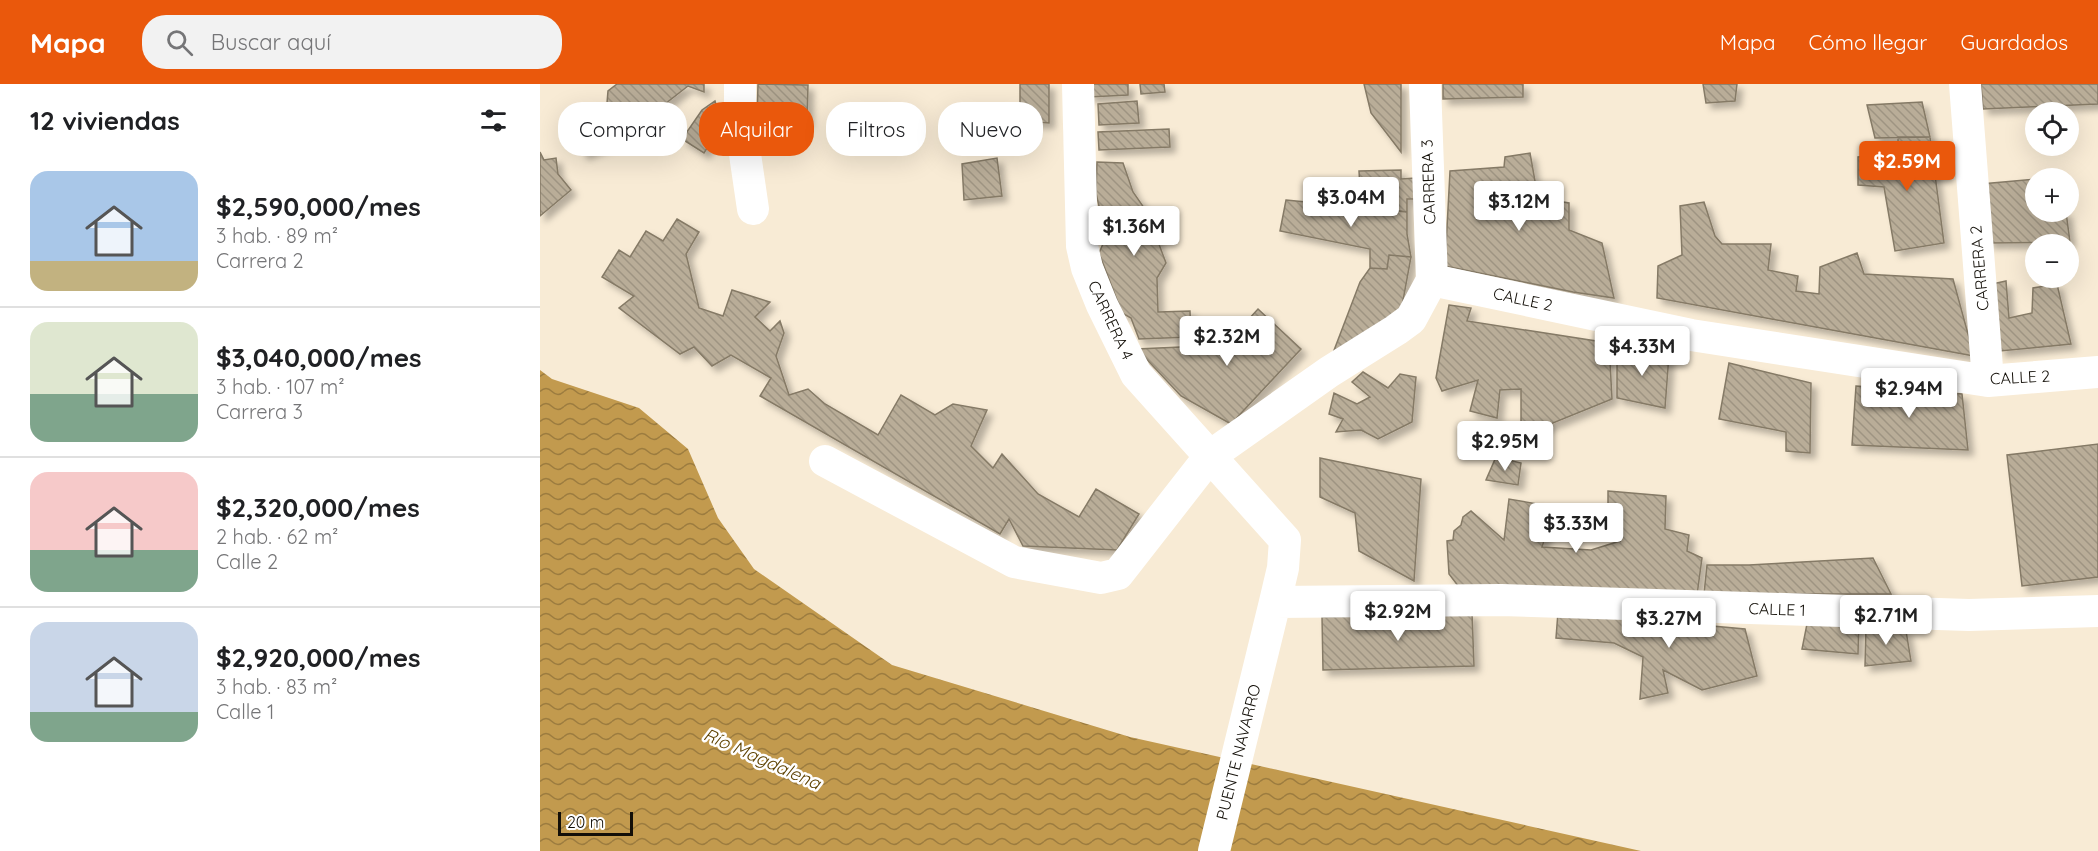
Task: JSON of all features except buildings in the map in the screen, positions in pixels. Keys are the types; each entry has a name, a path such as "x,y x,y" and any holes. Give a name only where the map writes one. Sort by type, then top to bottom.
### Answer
{"street":[{"path":"740,84 740,120 753,209"},
{"name":"CARRERA 4","path":"1078,84 1082,246 1087,268 1102,305 1136,374 1284,537 1286,549 1275,602"},
{"name":"CARRERA 3","path":"1425,84 1432,280"},
{"name":"CARRERA 2","path":"1965,84 1988,381"},
{"path":"825,461 1014,562 1101,578 1118,574 1210,456 1329,372 1396,330 1411,318 1432,280"},
{"name":"CALLE 2","path":"1432,280 1691,334 1988,381 2098,372"},
{"name":"CALLE 1","path":"1275,602 1501,600 1969,615 2098,611"},
{"name":"PUENTE NAVARRO","path":"1214,851 1275,602"}],"water":[{"name":"Río Magdalena","path":"540,370 552,379 639,408 688,449 718,518 754,569 892,665 1130,737 1641,851 540,851"}]}
